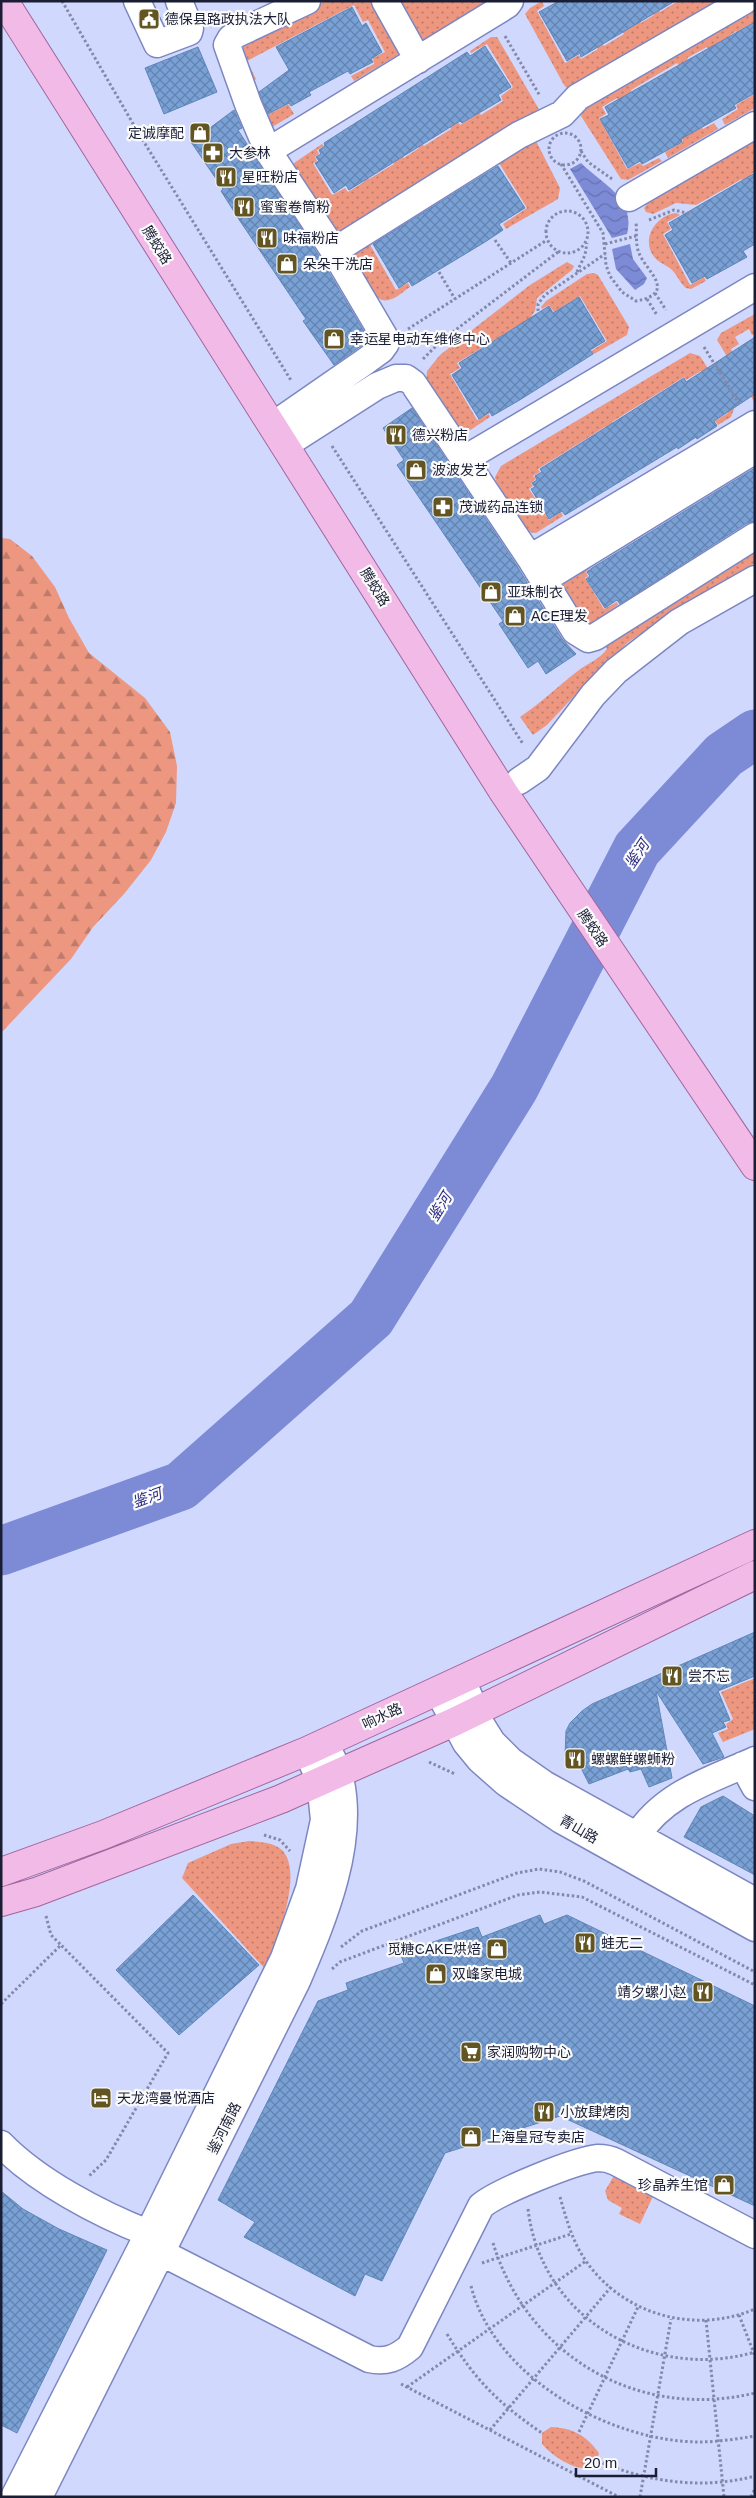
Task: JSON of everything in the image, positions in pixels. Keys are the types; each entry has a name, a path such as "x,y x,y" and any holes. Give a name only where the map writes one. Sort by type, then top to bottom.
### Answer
{"main road":[{"name":"腾蛟路","path":"4,1 539,830 666,1021 755,1166"},
{"name":"腾蛟路","path":"23,1 283,432 519,781 539,830"},
{"name":"腾蛟路","path":"666,1021 755,1138"},
{"name":"响水路","path":"1,1872 103,1835 316,1747 755,1544"},
{"path":"1,1902 36,1892 281,1799 465,1716 755,1575"}],"street":[{"path":"137,1 158,44 189,32 190,28 179,1"},
{"path":"283,432 381,350 386,343 384,336 334,251 268,151 248,104 227,46 231,38 237,34 307,1"},
{"path":"386,1 418,60"},
{"path":"334,251 519,135 553,119 567,110 578,97 744,1"},
{"path":"268,151 418,60 503,5"},
{"path":"629,198 755,125"},
{"path":"463,460 755,287"},
{"path":"283,432 377,386 396,378 406,378 413,383 530,558 575,631 588,639 595,638 755,536"},
{"path":"530,558 754,433"},
{"path":"543,580 754,433"},
{"path":"519,781 538,768 593,695 616,670 679,622 755,579"},
{"name":"青山路","path":"462,1680 465,1716 480,1760 532,1802 755,1928"},
{"name":"青山路","path":"438,1691 511,1761 544,1784 755,1901"},
{"name":"鉴河南路","path":"39,2497 159,2242 284,1958 309,1889 324,1820 330,1777 316,1747"},
{"path":"637,1836 656,1810 688,1789 751,1771"},
{"path":"1,2144 42,2179 370,2359 382,2362 401,2355 410,2348 481,2206 500,2193 587,2159 608,2158 755,2235"},
{"path":"159,2242 374,2350 386,2349 406,2336 460,2225 473,2204 494,2188 588,2152 609,2152 755,2225"},
{"name":"鉴河南路","path":"14,2497 159,2242"}],"path":[{"path":"503,5 553,119"},
{"path":"561,164 603,233 610,276 622,292 636,301 647,299 654,293 656,276 639,253 635,217 629,198 609,176 588,162 581,151 579,141 572,134 557,134 550,143 549,154 552,159 566,165 576,160 581,151"},
{"path":"576,273 585,255 588,233 585,220 573,212 560,212 549,221 547,240 558,252 565,254 579,250 587,240"},
{"path":"585,220 592,215"},
{"path":"605,244 636,236"},
{"path":"495,240 511,263"},
{"path":"384,336 394,336 547,240"},
{"path":"406,378 441,341 558,252"},
{"path":"538,311 541,299 605,254"},
{"path":"439,272 455,299"},
{"path":"691,325 754,433"},
{"path":"421,1760 460,1776"},
{"path":"258,1834 280,1840 294,1857"},
{"path":"334,1953 362,1931 504,1878 539,1869 560,1872 584,1881 755,1972"},
{"path":"327,1974 340,1962 518,1895 540,1892 582,1898 755,1985"},
{"path":"45,1907 51,1935 168,2053 106,2160 71,2194"},
{"path":"1,2004 61,1946"},
{"path":"559,2188 571,2234 586,2261 611,2287 638,2307 671,2319 706,2320 739,2315 755,2309"},
{"path":"527,2202 536,2245 543,2263 555,2282 568,2301 585,2318 622,2341 647,2352 688,2360 710,2360 754,2353 739,2315"},
{"path":"474,2266 571,2234"},
{"path":"492,2239 498,2258 522,2305 539,2329 582,2365 605,2378 658,2396 684,2400 714,2400 755,2393"},
{"path":"407,2387 586,2261"},
{"path":"470,2282 480,2310 504,2349 534,2378 571,2405 610,2425 651,2435 698,2442 755,2436"},
{"path":"490,2430 611,2287"},
{"path":"579,2432 638,2307"},
{"path":"640,2497 671,2319"},
{"path":"706,2320 724,2497"},
{"path":"444,2328 479,2380 508,2409 542,2433"},
{"path":"396,2381 619,2497"},
{"path":"598,2461 619,2470 669,2483 722,2481 755,2476"},
{"path":"751,2497 755,2490"}],"green space":[{"path":"326,1 373,1 402,51 401,53 354,81 351,76 374,64 373,58 385,52 368,20 363,22 354,5 247,61 256,79 250,84 266,116 288,104 294,114 269,129 263,127 245,88 244,83 249,76 239,54 241,43"},
{"path":"400,1 486,1 484,6 424,41 419,38"},
{"path":"542,1 544,6 537,11 565,63 579,55 581,59 598,49 596,46 601,42 604,46 624,34 621,29 638,19 641,23 654,15 651,11 657,8 660,12 678,1 729,1 568,89 525,14 530,8"},
{"path":"755,8 755,22 740,30 739,36 736,31 710,51 707,47 687,58 690,64 681,68 677,63 631,90 633,96 620,103 617,98 602,107 606,114 599,118 627,169 640,163 643,166 659,158 662,161 628,180 621,179 581,116 583,107"},
{"path":"491,37 497,37 540,111 340,239 293,169 294,163 322,144 324,146 317,150 319,154 315,157 317,161 313,163 332,195 345,188 348,192 364,182 362,177 366,175 369,179 394,164 392,160 401,154 404,158 419,148 416,144 420,142 424,146 451,129 449,125 457,120 460,125 478,114 476,109 481,115 503,101 501,96 513,87 487,44 471,53 470,51"},
{"path":"755,94 755,108 725,125 722,119 738,109 736,105"},
{"path":"714,123 718,129 668,158 665,152 683,142 681,136 700,125 703,129"},
{"path":"755,139 755,172 751,174 755,179 745,185 742,179 696,205 676,203 653,214 646,212 644,208 650,200"},
{"path":"520,140 536,141 560,188 558,199 506,229 503,224 527,208 499,163 369,243 396,290 408,283 410,287 390,300 381,300 377,297 349,253"},
{"path":"676,213 680,215 667,222 671,229 663,234 690,285 704,277 706,281 691,289 686,288 672,270 656,259 649,245 649,238 656,224 668,215"},
{"path":"567,262 574,266 572,270 537,298 535,311 530,318 532,323 517,332 514,328 457,363 460,368 450,374 477,420 489,414 490,417 463,435 426,383 427,371 440,355 530,285"},
{"path":"594,273 598,275 629,327 627,335 594,354 591,351 607,341 580,296 554,312 549,305 542,309 541,307 546,301 587,274"},
{"path":"755,314 755,334 752,335 749,329 735,337 739,344 731,349 755,393 755,403 717,340 721,333"},
{"path":"690,353 700,356 734,409 731,417 718,425 715,421 728,413 701,371 686,380 684,377 612,422 615,428 609,432 605,427 538,469 540,472 533,476 536,479 531,483 533,486 529,489 549,520 561,512 563,516 536,533 528,532 496,481 495,477 501,466"},
{"path":"1,538 10,539 32,556 55,587 69,618 89,653 145,698 170,732 177,766 176,803 166,832 151,860 124,894 93,927 71,959 1,1033"},
{"path":"755,549 755,563 692,599 627,643 547,725 533,735 520,717 579,670 601,656 607,649 605,645"},
{"path":"588,565 590,568 586,572 588,576 585,578 604,609 617,602 618,605 589,625 583,624 560,592 561,583"},
{"path":"755,1678 755,1729 723,1742 718,1733 728,1729 726,1724 733,1719 721,1692"},
{"path":"249,1841 271,1844 282,1850 288,1861 290,1875 286,1908 266,1970 182,1878 188,1863 231,1844"},
{"path":"616,2172 655,2192 640,2224 619,2214 622,2208 608,2200 605,2191"},
{"path":"551,2427 566,2429 584,2437 599,2453 595,2462 589,2467 581,2468 573,2466 555,2456 542,2444 542,2433"}],"water":[{"path":"581,163 607,185 622,201 627,211 627,234 612,238 570,169"},
{"path":"630,244 633,259 647,278 644,284 635,290 616,269 612,249"}],"building":[{"path":"559,1 675,1 581,57 580,53 567,61 539,12"},
{"path":"352,7 362,26 366,23 382,52 371,59 373,62 350,74 348,71 309,92 311,95 291,106 289,103 268,114 259,92 289,70 276,47"},
{"path":"755,22 755,93 734,105 736,108 681,139 682,142 642,164 640,161 628,168 600,119 609,115 605,107"},
{"path":"485,46 511,87 498,95 501,100 462,123 460,121 349,190 346,185 334,193 315,163 319,161 316,157 321,154 319,150 325,146 324,143 467,52 470,56"},
{"path":"198,47 217,92 164,114 145,68"},
{"path":"234,110 242,128 238,130 321,259 369,340 334,365 303,321 306,319 240,221 221,191 223,189 191,142"},
{"path":"498,166 525,208 499,224 503,230 485,242 412,286 409,281 399,288 373,244"},
{"path":"755,173 755,244 743,251 747,257 707,279 705,276 692,283 665,235 673,230 669,223"},
{"path":"579,297 605,341 590,350 593,354 518,401 492,416 490,412 479,419 452,375 462,368 459,363 549,306 553,313"},
{"path":"755,337 755,394 714,421 717,426 697,439 696,437 678,449 677,447 565,515 562,511 549,519 531,489 535,487 532,483 537,480 535,476 542,472 540,469 684,378 686,382"},
{"path":"412,408 517,566 562,639 576,654 546,674 538,661 528,668 499,624 503,621 397,465 404,460 383,428"},
{"path":"755,468 755,521 747,523 620,604 617,600 605,608 586,579 590,576 587,572"},
{"path":"755,1632 755,1676 718,1691 730,1720 723,1722 726,1727 712,1733 724,1757 703,1764 656,1691 672,1778 649,1787 641,1769 630,1772 628,1769 589,1784 580,1766 571,1766 565,1756 566,1731 570,1723 582,1711 592,1704"},
{"path":"723,1796 755,1816 755,1875 684,1837 701,1807"},
{"path":"193,1895 259,1965 179,2035 116,1970"},
{"path":"540,1915 544,1924 567,1915 755,2006 755,2206 560,2116 445,2153 382,2281 365,2274 355,2296 244,2237 255,2222 218,2200 318,2001 348,1990 346,1983 404,1963 400,1953 478,1927 482,1937"},
{"path":"1,2191 23,2209 59,2229 107,2250 17,2433 1,2425"}],"waterway":[{"name":"鉴河","path":"1,1551 181,1486 371,1318 514,1088 637,849 724,755 755,734"}],"place":[{"name":"德保县路政执法大队","path":"149,19"},
{"name":"定诚摩配","path":"200,133"},
{"name":"大参林","path":"213,153"},
{"name":"星旺粉店","path":"226,177"},
{"name":"蜜蜜卷筒粉","path":"244,207"},
{"name":"味福粉店","path":"267,238"},
{"name":"朵朵干洗店","path":"287,264"},
{"name":"幸运星电动车维修中心","path":"334,339"},
{"name":"德兴粉店","path":"396,435"},
{"name":"波波发艺","path":"416,470"},
{"name":"茂诚药品连锁","path":"443,507"},
{"name":"亚珠制衣","path":"491,592"},
{"name":"ACE理发","path":"515,616"},
{"name":"尝不忘","path":"672,1676"},
{"name":"螺螺鲜螺蛳粉","path":"575,1759"},
{"name":"蛙无二","path":"585,1943"},
{"name":"觅糖CAKE烘焙","path":"497,1949"},
{"name":"双峰家电城","path":"436,1974"},
{"name":"靖夕螺小赵","path":"703,1992"},
{"name":"家润购物中心","path":"471,2052"},
{"name":"天龙湾曼悦酒店","path":"101,2098"},
{"name":"小放肆烤肉","path":"544,2112"},
{"name":"上海皇冠专卖店","path":"471,2137"},
{"name":"珍晶养生馆","path":"724,2185"}]}
